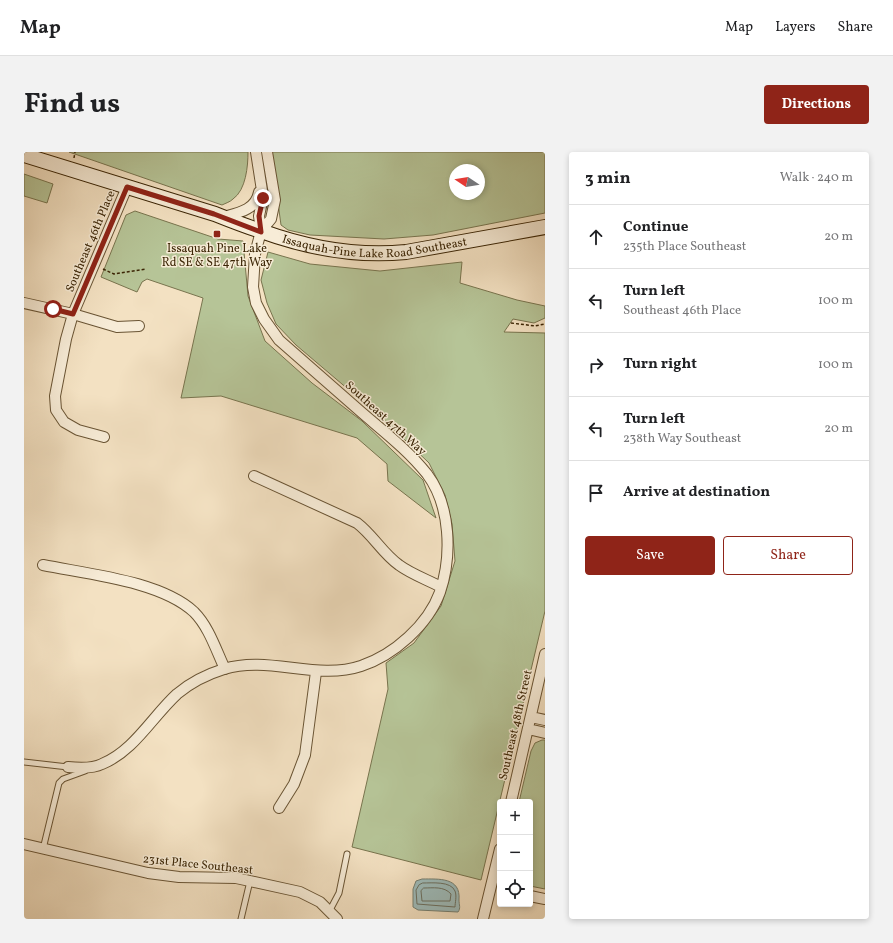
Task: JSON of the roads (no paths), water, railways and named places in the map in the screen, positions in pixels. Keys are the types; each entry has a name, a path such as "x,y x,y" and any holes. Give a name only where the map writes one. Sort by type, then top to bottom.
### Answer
{"main road":[{"name":"Issaquah-Pine Lake Road Southeast","path":"24,155 223,217 261,232 309,246 335,251 386,254 455,244 545,227"}],"street":[{"path":"256,152 261,176 263,198 259,216 261,232"},
{"path":"261,232 271,219 275,200 267,152"},
{"path":"223,217 248,209 255,203 259,194 261,176"},
{"name":"Southeast 46th Place","path":"104,437 78,430 61,420 56,410 55,396 66,338 73,314 127,187"},
{"name":"Southeast 47th Way","path":"68,767 100,765 114,758 130,744 177,694 205,676 225,669 242,666 257,666 316,672 345,670 361,666 383,657 401,644 436,603 448,555 448,540 440,500 428,476 407,452 279,340 272,331 256,303 253,287 256,254 261,232"},
{"path":"24,303 73,314 117,327 139,326"},
{"path":"254,476 357,523 366,530 387,554 400,566 441,587"},
{"path":"43,565 133,583 165,594 179,601 201,620 225,669"},
{"name":"Southeast 48th Street","path":"512,799 545,654"},
{"path":"279,808 294,784 305,755 316,672"},
{"path":"531,717 545,720"},
{"path":"528,729 545,733"},
{"name":"231st Place Southeast","path":"24,844 148,873 179,877 223,876 300,892 320,902 330,910 337,919"},
{"path":"483,919 496,888 498,871"},
{"path":"533,897 545,899"}],"lane":[{"path":"24,762 68,767"},
{"path":"43,849 59,783 68,776 100,765"},
{"path":"330,910 339,893 347,854"},
{"path":"241,919 250,881"}],"water":[{"path":"422,879 435,879 453,883 459,892 459,911 418,910 413,907 413,889 416,881"}],"place":[{"name":"Issaquah Pine Lake Rd SE & SE 47th Way","path":"217,234"}]}
